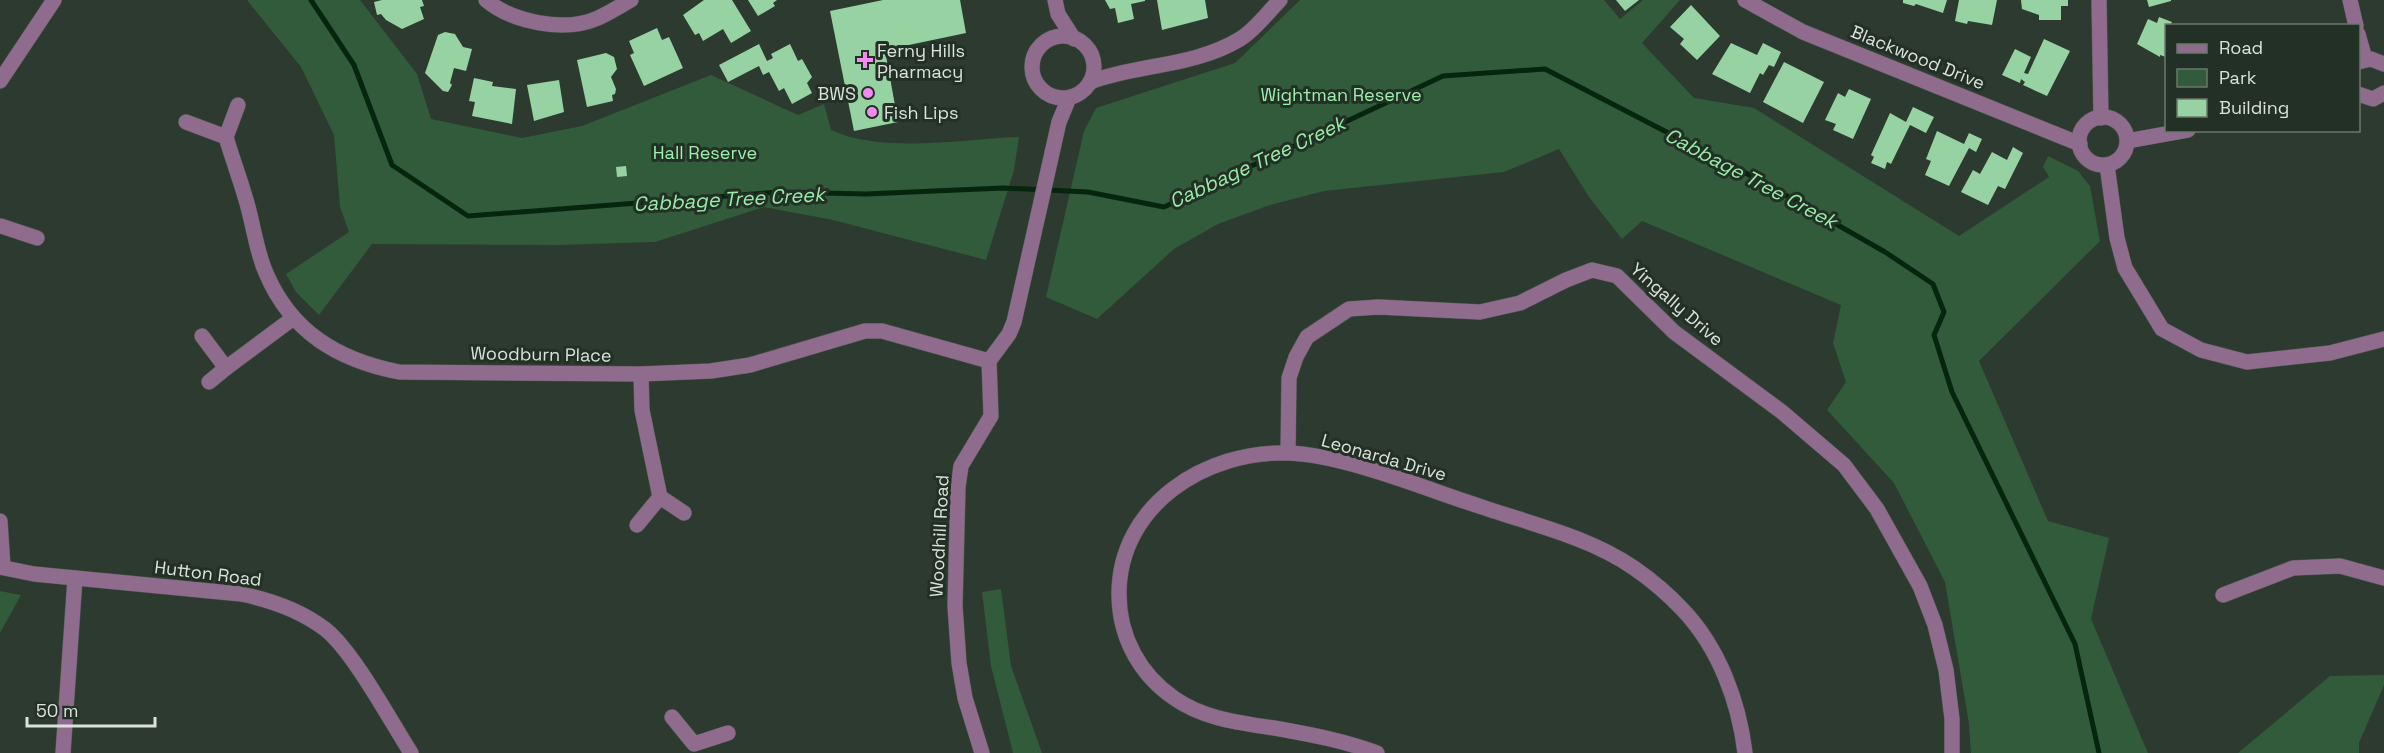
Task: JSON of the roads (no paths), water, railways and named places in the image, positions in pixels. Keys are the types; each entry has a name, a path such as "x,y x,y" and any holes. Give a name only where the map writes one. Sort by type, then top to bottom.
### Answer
{"street":[{"path":"0,81 54,0"},
{"path":"486,0 499,11 561,25 596,19 631,0"},
{"path":"989,361 1014,322 1059,122 1069,98 1084,89 1090,82 1118,72 1146,69 1209,52 1241,38 1280,0"},
{"name":"Blackwood Drive","path":"1745,0 1803,32 2080,144"},
{"path":"2098,0 2101,118"},
{"path":"2350,0 2356,24"},
{"path":"1057,7 1074,39 1089,51 1093,60 1090,82"},
{"path":"1052,39 1057,7"},
{"path":"1069,98 1052,96 1038,86 1032,69 1035,53 1052,39 1074,39"},
{"path":"1093,60 1118,72"},
{"path":"2362,61 2378,60 2384,64"},
{"path":"2360,95 2373,99 2384,93"},
{"path":"1052,96 1059,122"},
{"path":"186,122 226,137 238,105"},
{"path":"2101,118 2116,121 2122,126 2127,141 2120,158 2107,165 2092,162 2082,151 2080,144 2083,129 2087,124 2101,118"},
{"path":"2127,141 2177,132"},
{"name":"Woodburn Place","path":"226,137 265,272 292,319 319,342 364,365 399,372 641,374 711,371 750,365 865,331 901,335 989,361"},
{"path":"2107,165 2117,238 2125,268 2138,293 2162,329 2201,350 2247,362 2330,353 2384,339"},
{"path":"0,227 37,238"},
{"name":"Yingally Drive","path":"1288,453 1289,378 1296,357 1307,337 1349,309 1378,307 1480,312 1520,303 1592,270 1617,276 1674,332 1782,412 1844,465 1877,508 1920,586 1935,625 1947,670 1952,719 1952,753"},
{"path":"209,382 292,319"},
{"path":"202,336 226,368"},
{"name":"Woodhill Road","path":"982,753 965,698 959,663 955,606 958,487 962,466 990,416 989,361"},
{"path":"641,374 642,410 660,497 684,513"},
{"name":"Leonarda Drive","path":"1377,753 1320,736 1200,714 1173,697 1147,674 1133,654 1124,633 1119,603 1119,577 1127,547 1153,504 1171,489 1219,464 1288,453 1322,457 1453,498 1590,545 1633,567 1683,609 1701,633 1732,693 1739,714 1745,753"},
{"path":"637,525 660,497"},
{"path":"0,521 1,567"},
{"path":"2223,595 2293,568 2340,566 2384,578"},
{"name":"Hutton Road","path":"1,567 34,574 241,594 261,598 305,615 327,630 346,653 411,753"},
{"path":"63,753 75,578"},
{"path":"672,717 693,748 728,733"}],"waterway":[{"name":"Cabbage Tree Creek","path":"311,0 354,65 392,165 468,216 779,192 866,194 1003,188 1088,192 1164,207 1443,76 1545,69 1759,180 1885,252 1933,284 1944,312 1934,335 1952,392 2075,644 2099,753"}],"place":[{"name":"Ferny Hills Pharmacy","path":"865,60"},
{"name":"BWS","path":"868,93"},
{"name":"Fish Lips","path":"872,112"}],"park label":[{"name":"Wightman Reserve","path":"1341,94"},
{"name":"Hall Reserve","path":"705,152"}]}
